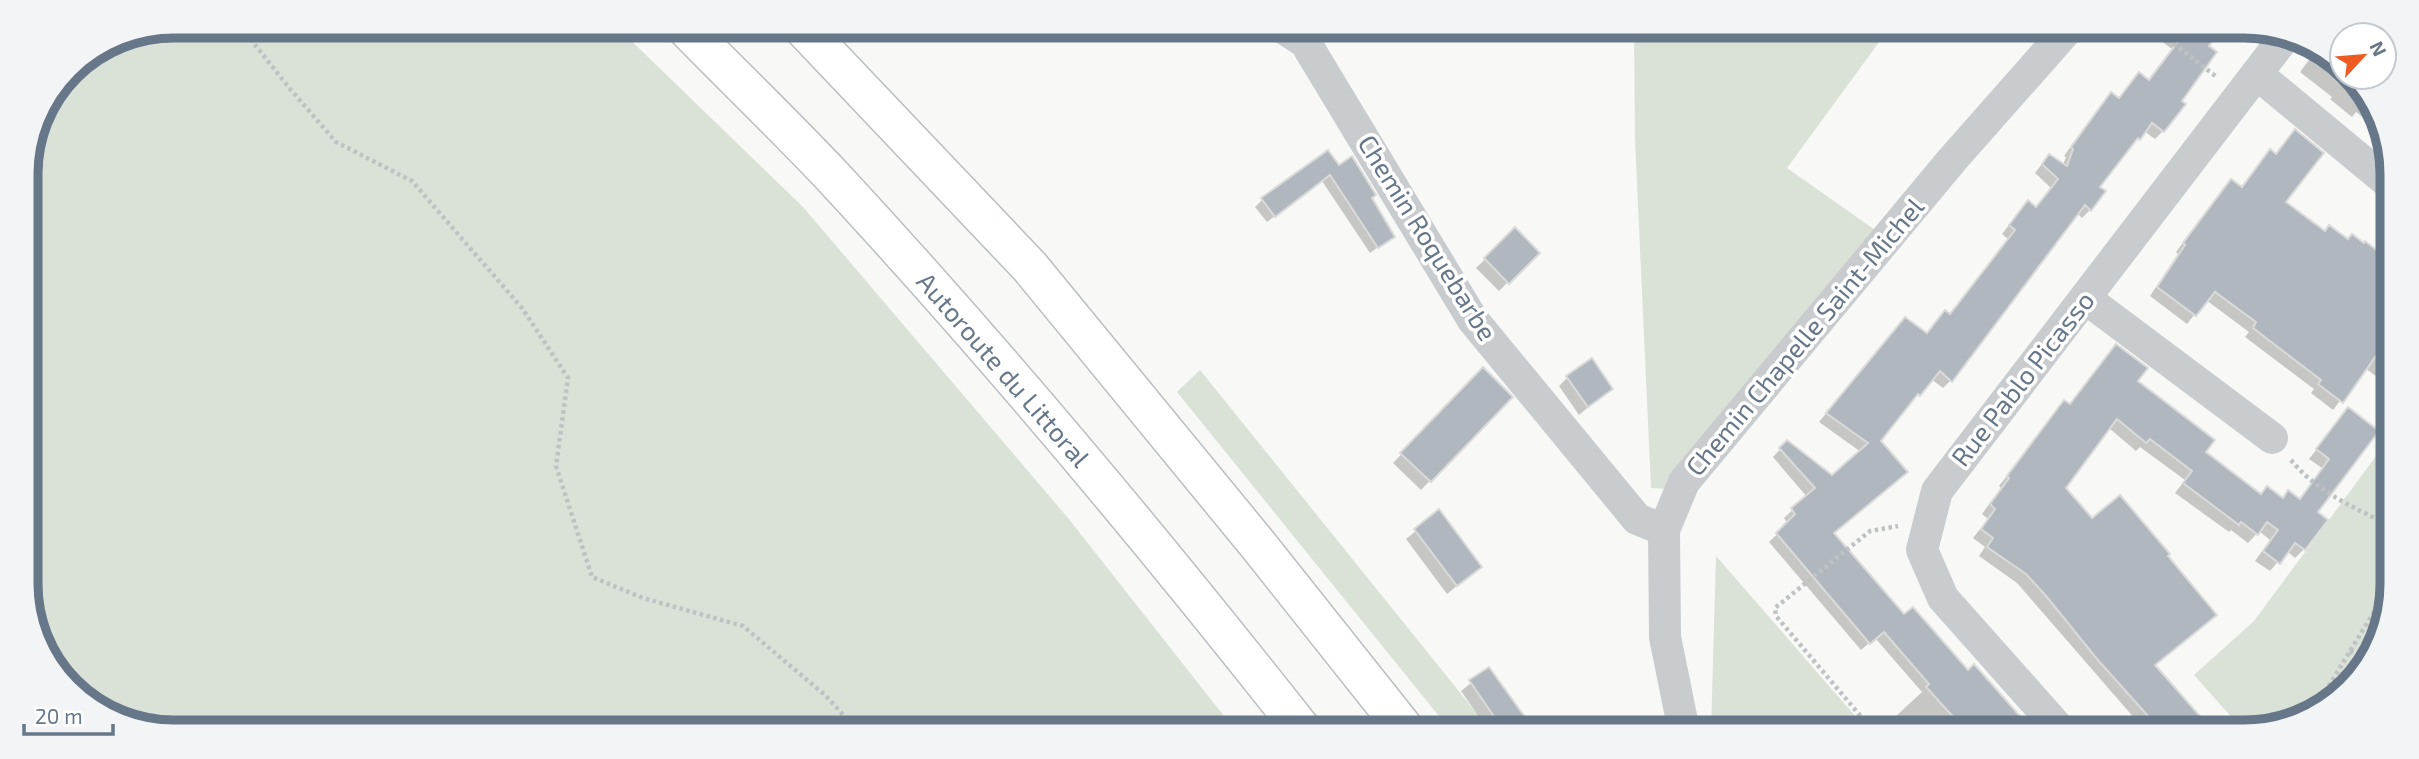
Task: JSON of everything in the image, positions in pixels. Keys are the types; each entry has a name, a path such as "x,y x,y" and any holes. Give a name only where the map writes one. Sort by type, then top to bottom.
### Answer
{"highway":[{"name":"Autoroute du Littoral","path":"697,38 833,177 970,329 1213,618 1294,720"},
{"path":"812,38 1030,267 1398,720"}],"street":[{"name":"Chemin Roquebarbe","path":"1299,38 1305,42 1474,320 1637,519 1664,530"},
{"name":"Chemin Chapelle Saint-Michel","path":"1682,720 1665,637 1664,530 1684,482 1952,160 2060,38"},
{"name":"Rue Pablo Picasso","path":"2052,720 1943,598 1922,550 1937,491 2280,43"},
{"path":"2249,85 2380,177"},
{"path":"2085,298 2272,438"}],"path":[{"path":"250,38 337,142 412,181 522,308 568,379 556,466 592,577 643,598 743,626 825,695 848,721"},
{"path":"2169,38 2249,85"},
{"path":"2272,438 2298,470 2347,505 2380,520"},
{"path":"1864,720 1776,616 1775,608 1870,531 1929,520"},
{"path":"2323,696 2379,604"},
{"path":"2350,651 2360,657"}],"shaded area":[{"path":"628,38 803,207 1068,518 1228,720 175,721 140,716 123,710 78,681 57,652 41,611 38,584 39,166 49,123 61,99 72,85 99,61 131,46 157,40"},
{"path":"1634,38 1882,38 1787,168 1875,230 1667,489 1651,488 1635,140"},
{"path":"1200,370 1482,720 1442,720 1177,392"},
{"path":"2380,451 2379,602 2370,636 2358,660 2334,687 2320,698 2296,710 2271,718 2234,720 2194,675 2254,621"},
{"path":"1716,556 1859,720 1711,720"}],"building":[{"path":"2181,38 2214,38 2209,46 2217,52 2182,101 2186,104 2164,132 2152,123 2140,140 2138,138 2100,187 2106,191 2091,211 2085,205 1952,382 1940,371 1881,441 1908,472 1834,533 1904,614 1913,607 1968,670 1974,664 2024,720 1956,720 1926,687 1929,684 1884,632 1870,644 1776,533 1795,514 1791,508 1815,488 1779,448 1787,440 1832,475 1868,443 1826,413 1905,317 1927,333 1945,310 1950,314 2015,230 2009,225 2028,200 2036,207 2058,179 2042,164 2049,154 2067,166 2073,149 2071,147 2111,92 2119,98 2139,72 2149,80"},
{"path":"2295,129 2324,153 2286,202 2325,231 2329,225 2348,239 2352,234 2380,253 2380,354 2378,353 2343,403 2318,384 2321,380 2253,328 2256,322 2215,292 2196,316 2157,287 2185,245 2183,243 2231,179 2242,187 2270,149 2276,154"},
{"path":"1328,150 1339,165 1352,156 1376,195 1372,198 1395,237 1378,248 1330,175 1275,217 1261,198"},
{"path":"1515,227 1540,253 1509,284 1484,258"},
{"path":"2116,344 2148,368 2138,381 2215,440 2206,452 2261,494 2267,486 2283,498 2288,490 2300,499 2329,459 2316,449 2348,407 2379,431 2318,512 2328,520 2305,550 2295,543 2280,564 2263,551 2278,530 2267,522 2258,535 2241,522 2239,525 2183,483 2192,471 2150,439 2146,443 2117,419 2066,488 2092,518 2120,495 2217,615 2155,665 2203,720 2150,720 2026,574 1987,547 1993,538 1981,529 1995,509 1990,504 2009,478 2007,476 2064,400 2070,404"},
{"path":"1592,358 1613,389 1588,407 1566,376"},
{"path":"1483,367 1513,397 1431,482 1400,453"},
{"path":"1439,509 1482,567 1457,586 1414,529"},
{"path":"1489,667 1527,720 1497,720 1469,680"}]}
